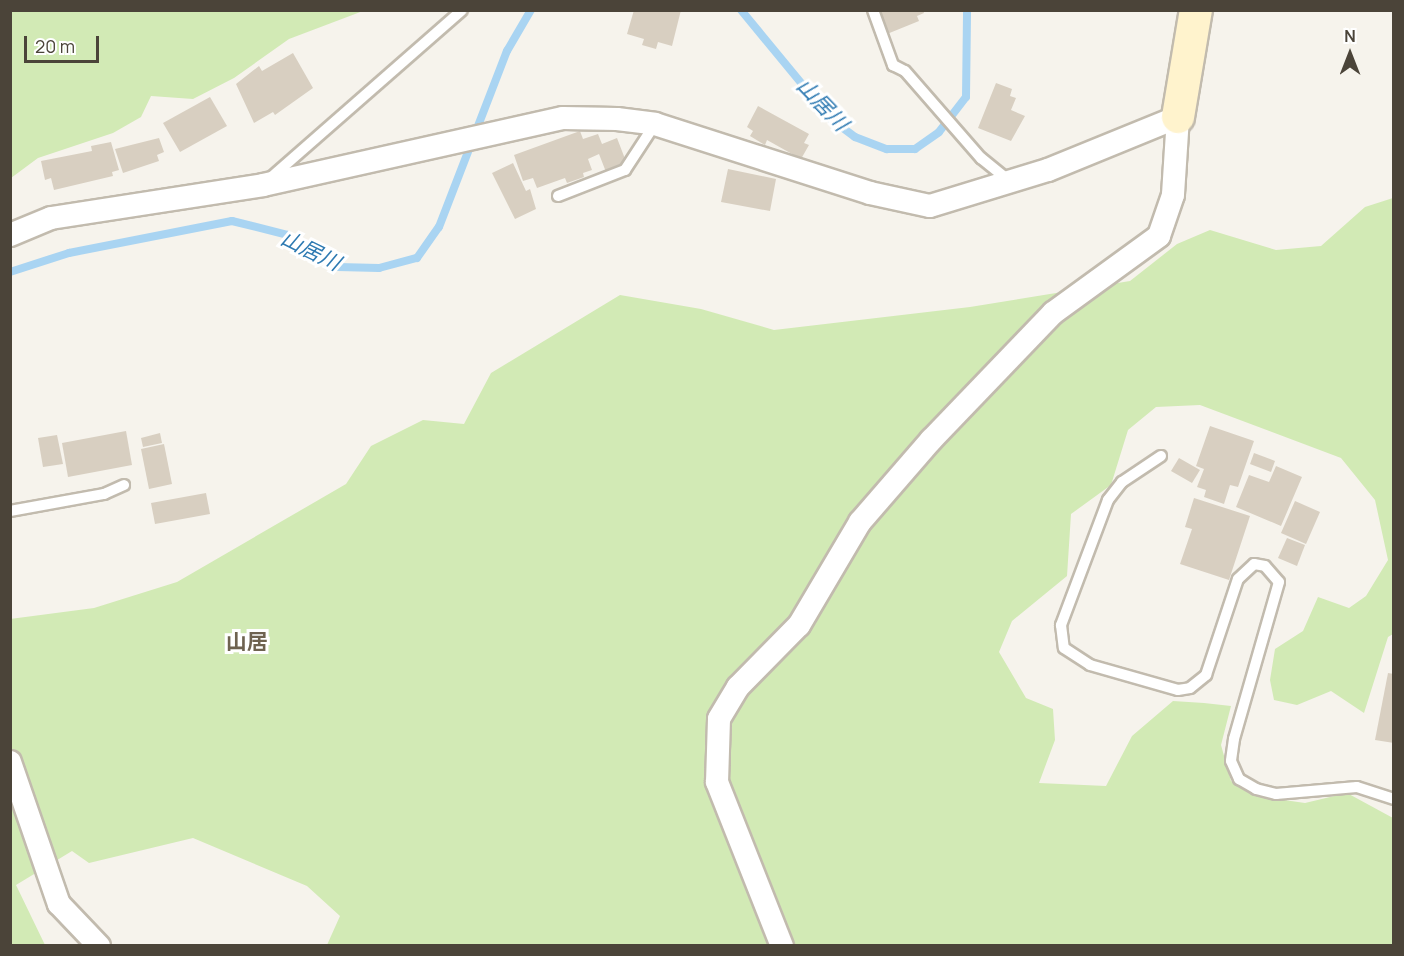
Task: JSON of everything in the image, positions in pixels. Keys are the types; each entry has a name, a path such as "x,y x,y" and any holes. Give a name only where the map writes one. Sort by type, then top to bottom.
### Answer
{"street":[{"path":"782,945 717,782 719,720 738,687 799,625 860,522 931,440 1053,313 1159,236 1173,195 1178,117 1196,10"},
{"path":"10,235 51,218 263,186 563,118 655,124 870,193 930,206 1009,181 1178,117"},
{"path":"10,762 59,904 99,945"}],"lane":[{"path":"263,186 275,171 462,10"},
{"path":"873,10 893,65 905,71 981,158 1009,181"},
{"path":"558,196 625,170 655,124"},
{"path":"1161,456 1122,483 1108,500 1061,625 1064,648 1090,665 1178,690 1190,688 1206,675 1238,579 1254,564 1265,566 1279,582 1234,739 1231,761 1239,779 1256,789 1276,794 1357,788 1394,799"},
{"path":"10,511 104,494 124,485"}],"green space":[{"path":"11,10 363,11 289,39 234,78 193,99 151,96 141,117 113,133 38,158 11,178"},
{"path":"1393,198 1393,634 1388,637 1364,713 1331,691 1297,705 1274,700 1270,680 1275,649 1303,631 1318,597 1349,608 1366,596 1388,560 1375,500 1341,458 1200,405 1156,407 1128,430 1111,485 1071,514 1067,576 1012,621 999,652 1026,698 1053,709 1055,740 1039,783 1106,786 1132,736 1173,701 1204,703 1231,706 1221,745 1231,781 1270,798 1305,803 1347,793 1393,818 1393,945 327,945 340,916 307,886 193,838 89,863 72,851 16,885 45,945 11,945 10,619 94,608 177,582 346,484 371,446 423,420 464,424 491,373 620,295 701,309 774,330 970,307 1130,281 1177,244 1210,230 1276,250 1321,246 1365,207"}],"building":[{"path":"634,10 681,10 672,46 658,42 656,49 642,45 644,39 627,34"},
{"path":"877,10 923,10 924,13 917,16 919,21 887,34"},
{"path":"293,53 313,88 275,115 273,112 254,123 236,84 259,66 262,71"},
{"path":"996,83 1012,89 1010,96 1016,98 1011,110 1025,116 1011,141 978,128"},
{"path":"210,97 227,126 180,152 163,123"},
{"path":"758,106 809,134 804,143 809,145 801,159 767,140 765,145 750,136 753,131 747,127"},
{"path":"580,131 583,139 598,134 602,144 617,138 627,164 606,172 599,154 588,159 592,170 583,173 584,177 567,183 565,178 537,188 533,178 523,181 514,155"},
{"path":"159,138 164,152 157,155 159,161 123,173 115,149"},
{"path":"111,142 119,170 112,172 113,176 54,190 51,178 45,180 41,161 92,151 91,146"},
{"path":"513,163 526,191 530,189 536,209 515,219 492,173"},
{"path":"728,169 776,179 770,211 721,202"},
{"path":"1210,426 1254,441 1238,487 1230,485 1224,504 1204,497 1206,490 1197,487 1204,469 1196,466"},
{"path":"126,431 132,465 68,477 62,443"},
{"path":"160,433 162,443 143,447 141,438"},
{"path":"57,435 63,464 43,467 38,438"},
{"path":"164,444 172,484 149,489 141,449"},
{"path":"1254,453 1275,461 1271,472 1250,464"},
{"path":"1179,458 1200,470 1192,483 1171,471"},
{"path":"1276,466 1302,477 1281,526 1236,507 1249,475 1269,482"},
{"path":"206,493 210,514 155,524 151,503"},
{"path":"1194,498 1250,516 1229,580 1180,564 1192,529 1185,527"},
{"path":"1295,501 1320,512 1306,544 1281,533"},
{"path":"1287,538 1305,545 1297,566 1278,558"},
{"path":"1388,673 1394,674 1394,743 1375,740"}],"waterway":[{"name":"山居川","path":"10,272 69,253 232,221 288,235 338,267 379,268 417,258 439,227 507,51 531,10"},
{"name":"山居川","path":"741,10 831,119 855,137 887,149 915,149 939,132 966,97 967,10"}],"district":[{"name":"山居","path":"247,641"}]}
